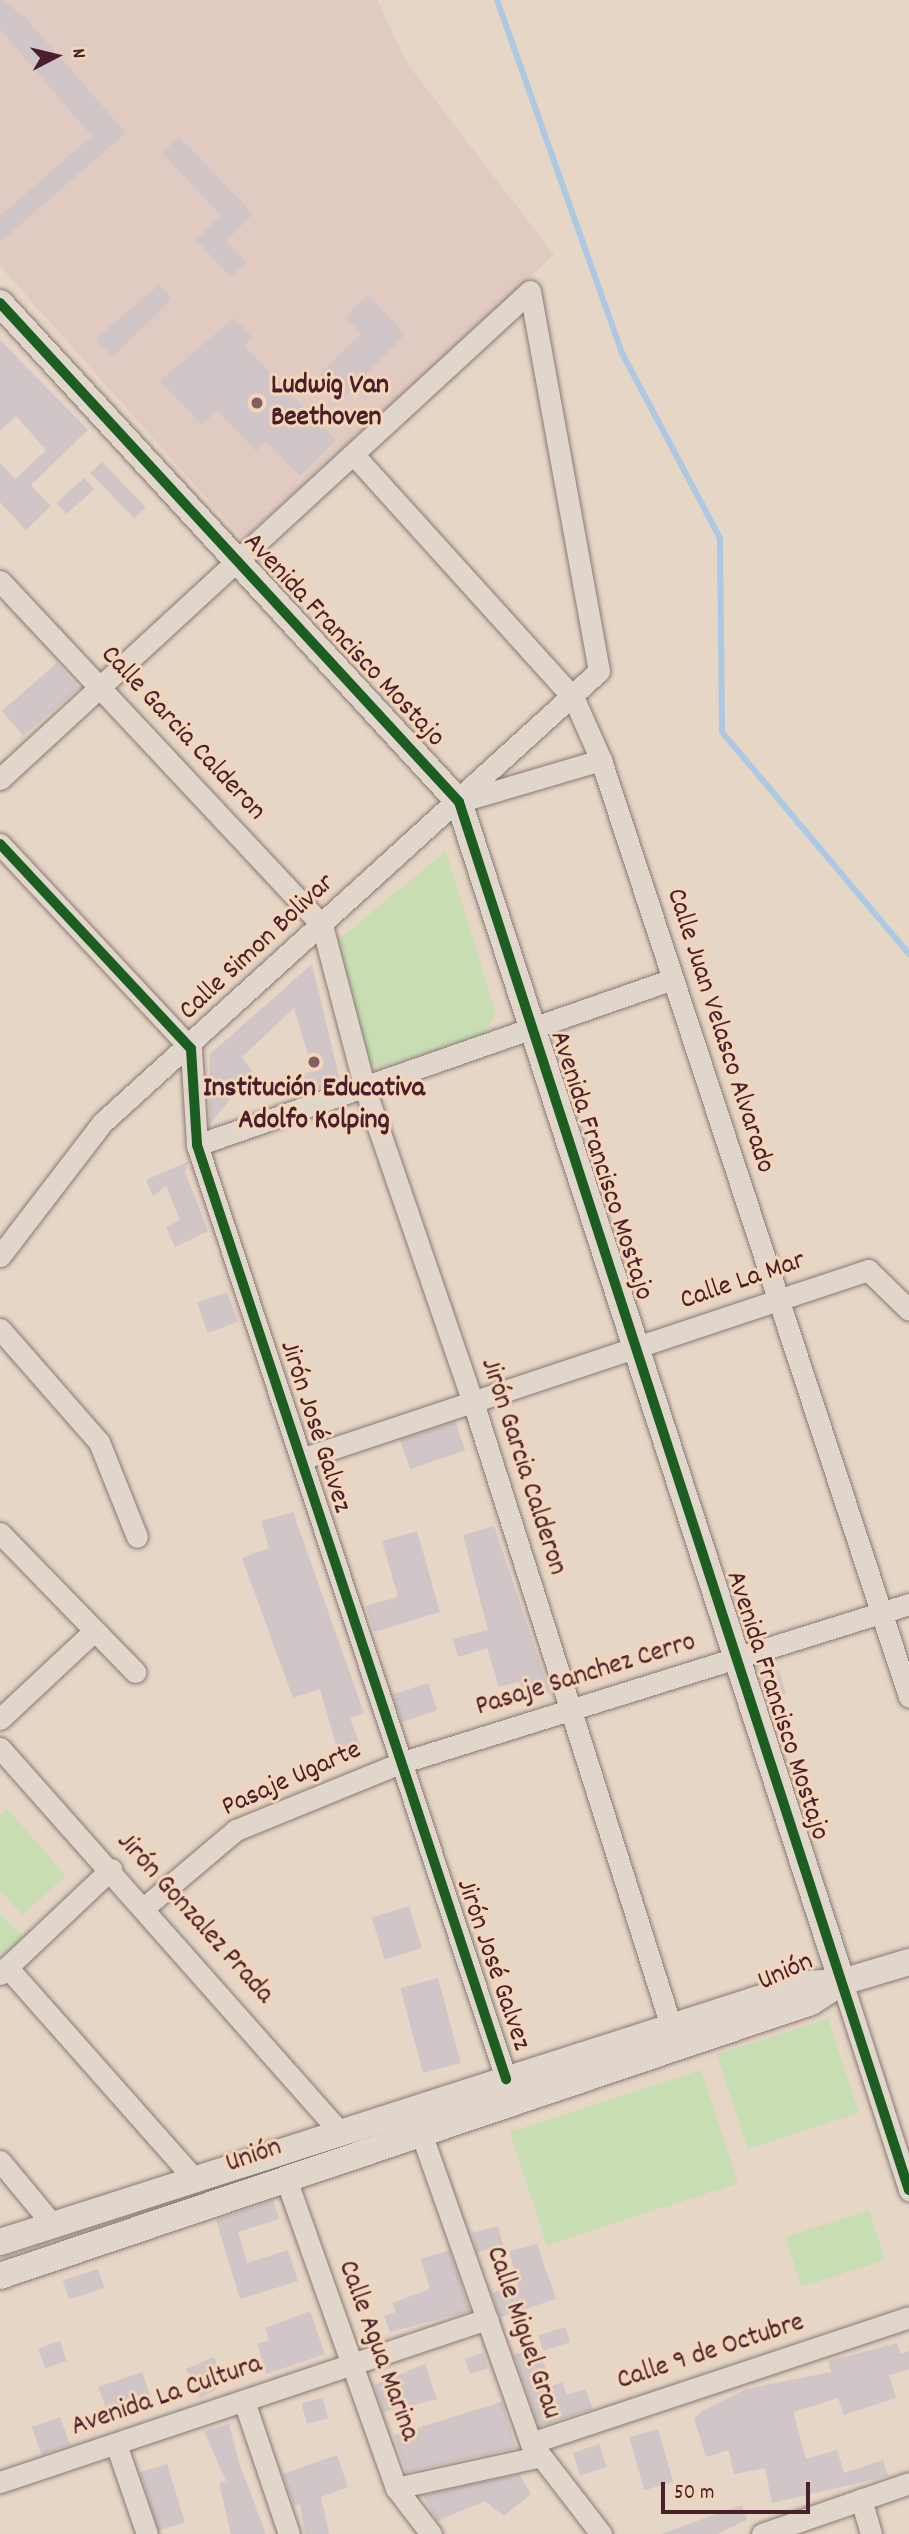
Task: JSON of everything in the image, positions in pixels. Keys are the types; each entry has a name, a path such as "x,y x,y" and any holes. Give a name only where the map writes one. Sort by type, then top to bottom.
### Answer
{"street":[{"name":"Calle Simon Bolivar","path":"0,1256 103,1122 191,1049 322,925 574,699 600,671 530,291 353,454"},
{"name":"Avenida Francisco Mostajo","path":"4,314 238,560 459,802 909,2190"},
{"path":"0,779 353,454"},
{"name":"Calle Juan Velasco Alvarado","path":"353,454 574,699 601,760 909,1697"},
{"name":"Calle Garcia Calderon","path":"0,581 322,925"},
{"path":"459,802 601,760"},
{"path":"0,844 191,1049"},
{"name":"Jirón Garcia Calderon","path":"322,925 365,1089 473,1402 671,2026"},
{"path":"197,1145 532,1032 673,979"},
{"name":"Jirón José Galvez","path":"191,1049 197,1145 506,2079"},
{"name":"Calle La Mar","path":"301,1459 636,1348 776,1298 868,1270 909,1310"},
{"path":"0,1329 99,1442 127,1499 138,1536"},
{"path":"0,1533 135,1672"},
{"name":"Pasaje Sanchez Cerro","path":"400,1763 571,1712 909,1604"},
{"path":"0,1719 94,1630"},
{"name":"Jirón Gonzalez Prada","path":"0,1748 146,1906 340,2132"},
{"name":"Pasaje Ugarte","path":"146,1906 236,1830 400,1763"},
{"path":"111,1869 4,1970 194,2178"},
{"path":"842,1982 909,1962"},
{"name":"Unión","path":"0,2242 805,1984 842,1982"},
{"name":"Unión","path":"0,2276 811,2003 842,1982"},
{"name":"Calle Miguel Grau","path":"421,2133 536,2449 601,2534"},
{"path":"0,2161 52,2225"},
{"name":"Calle Agua Marina","path":"286,2179 396,2488 431,2534"},
{"name":"Calle 9 de Octubre","path":"396,2488 536,2449 909,2317"},
{"name":"Avenida La Cultura","path":"0,2482 487,2319"},
{"path":"244,2400 289,2534"},
{"path":"116,2444 147,2534"},
{"path":"762,2534 909,2483"},
{"path":"861,2499 871,2534"}],"shaded area":[{"name":"Ludwig Van Beethoven","path":"0,0 377,0 409,66 554,255 243,539 0,266"}],"green space":[{"path":"446,851 496,1014 483,1035 381,1067 365,1062 333,944"},
{"path":"7,1808 66,1876 22,1915 0,1890 0,1815"},
{"path":"0,1913 23,1937 0,1958"},
{"path":"828,2018 859,2113 748,2149 717,2054"},
{"path":"701,2070 738,2183 547,2245 510,2132"},
{"path":"869,2210 885,2259 801,2287 785,2237"}],"building":[{"path":"0,0 24,16 126,133 0,242 0,216 92,136 0,29"},
{"path":"179,137 253,214 226,241 247,262 231,277 196,240 221,215 162,153"},
{"path":"159,285 172,299 113,357 95,339"},
{"path":"368,295 405,334 341,401 318,376 361,334 345,317"},
{"path":"234,318 253,338 244,346 336,440 300,476 266,441 256,451 217,410 202,425 160,381"},
{"path":"0,340 88,430 31,485 51,506 26,530 0,502 0,463 15,479 46,450 16,416 0,431"},
{"path":"102,462 146,507 134,518 90,473"},
{"path":"84,478 94,489 67,514 57,503"},
{"path":"57,663 79,688 24,736 2,711"},
{"path":"312,964 340,1081 306,1093 301,1075 313,1071 294,1008 242,1057 253,1072 209,1125 210,1054"},
{"path":"189,1161 185,1172 208,1231 175,1247 166,1227 180,1220 166,1186 153,1196 146,1180"},
{"path":"227,1292 238,1322 208,1333 197,1303"},
{"path":"455,1421 465,1450 410,1469 400,1440"},
{"path":"293,1512 364,1713 350,1718 363,1753 341,1762 320,1689 293,1698 242,1558 269,1548 261,1521"},
{"path":"494,1526 550,1692 526,1701 519,1682 499,1687 487,1648 458,1657 453,1639 488,1630 463,1535"},
{"path":"417,1531 440,1612 374,1632 366,1606 398,1597 382,1541"},
{"path":"779,1670 786,1694 768,1699 761,1675"},
{"path":"428,1683 437,1711 402,1722 393,1694"},
{"path":"409,1906 422,1948 385,1959 372,1917"},
{"path":"438,1978 461,2063 423,2073 400,1988"},
{"path":"273,2200 279,2219 238,2232 247,2263 288,2250 298,2281 240,2299 216,2220"},
{"path":"498,2226 503,2245 477,2252 472,2233"},
{"path":"537,2244 556,2299 500,2317 492,2293 518,2284 509,2251"},
{"path":"449,2250 470,2311 390,2332 384,2316 396,2312 392,2303 430,2289 421,2259"},
{"path":"98,2269 104,2288 69,2299 63,2280"},
{"path":"310,2311 325,2354 267,2374 257,2344 269,2340 265,2328"},
{"path":"565,2327 570,2342 543,2351 538,2336"},
{"path":"60,2341 67,2361 45,2368 38,2348"},
{"path":"897,2343 901,2354 909,2351 909,2369 889,2375 896,2398 844,2415 838,2398 793,2412 806,2459 837,2450 844,2473 883,2460 888,2476 772,2503 765,2468 734,2474 729,2450 706,2457 694,2418 702,2411 746,2389 831,2372 828,2361"},
{"path":"538,2347 552,2386 562,2382 567,2395 585,2389 593,2409 539,2426 514,2355"},
{"path":"483,2353 488,2368 470,2374 465,2359"},
{"path":"214,2357 221,2373 214,2376 216,2390 200,2398 186,2369"},
{"path":"425,2364 437,2399 383,2412 374,2385"},
{"path":"142,2372 154,2407 111,2422 99,2387"},
{"path":"323,2398 328,2418 307,2424 302,2403"},
{"path":"502,2402 516,2448 406,2472 394,2435"},
{"path":"60,2417 70,2444 42,2455 32,2427"},
{"path":"229,2424 240,2465 266,2534 231,2534 219,2483 226,2481 204,2431"},
{"path":"658,2429 673,2482 644,2490 629,2437"},
{"path":"599,2444 607,2467 580,2476 573,2453"},
{"path":"337,2455 348,2487 321,2497 329,2534 305,2534 300,2504 294,2506 283,2474"},
{"path":"167,2464 185,2522 158,2531 140,2472"},
{"path":"519,2474 531,2494 504,2516 485,2501 437,2521 423,2495"},
{"path":"742,2505 747,2520 717,2534 661,2534"}],"waterway":[{"path":"497,0 622,353 720,538 722,732 909,954"}],"cycle path":[{"path":"0,303 459,802 909,2190"},
{"path":"0,844 191,1049 197,1145 506,2079"}],"place":[{"name":"Ludwig Van Beethoven","path":"257,403"},
{"name":"Institución Educativa Adolfo Kolping","path":"314,1062"}]}
